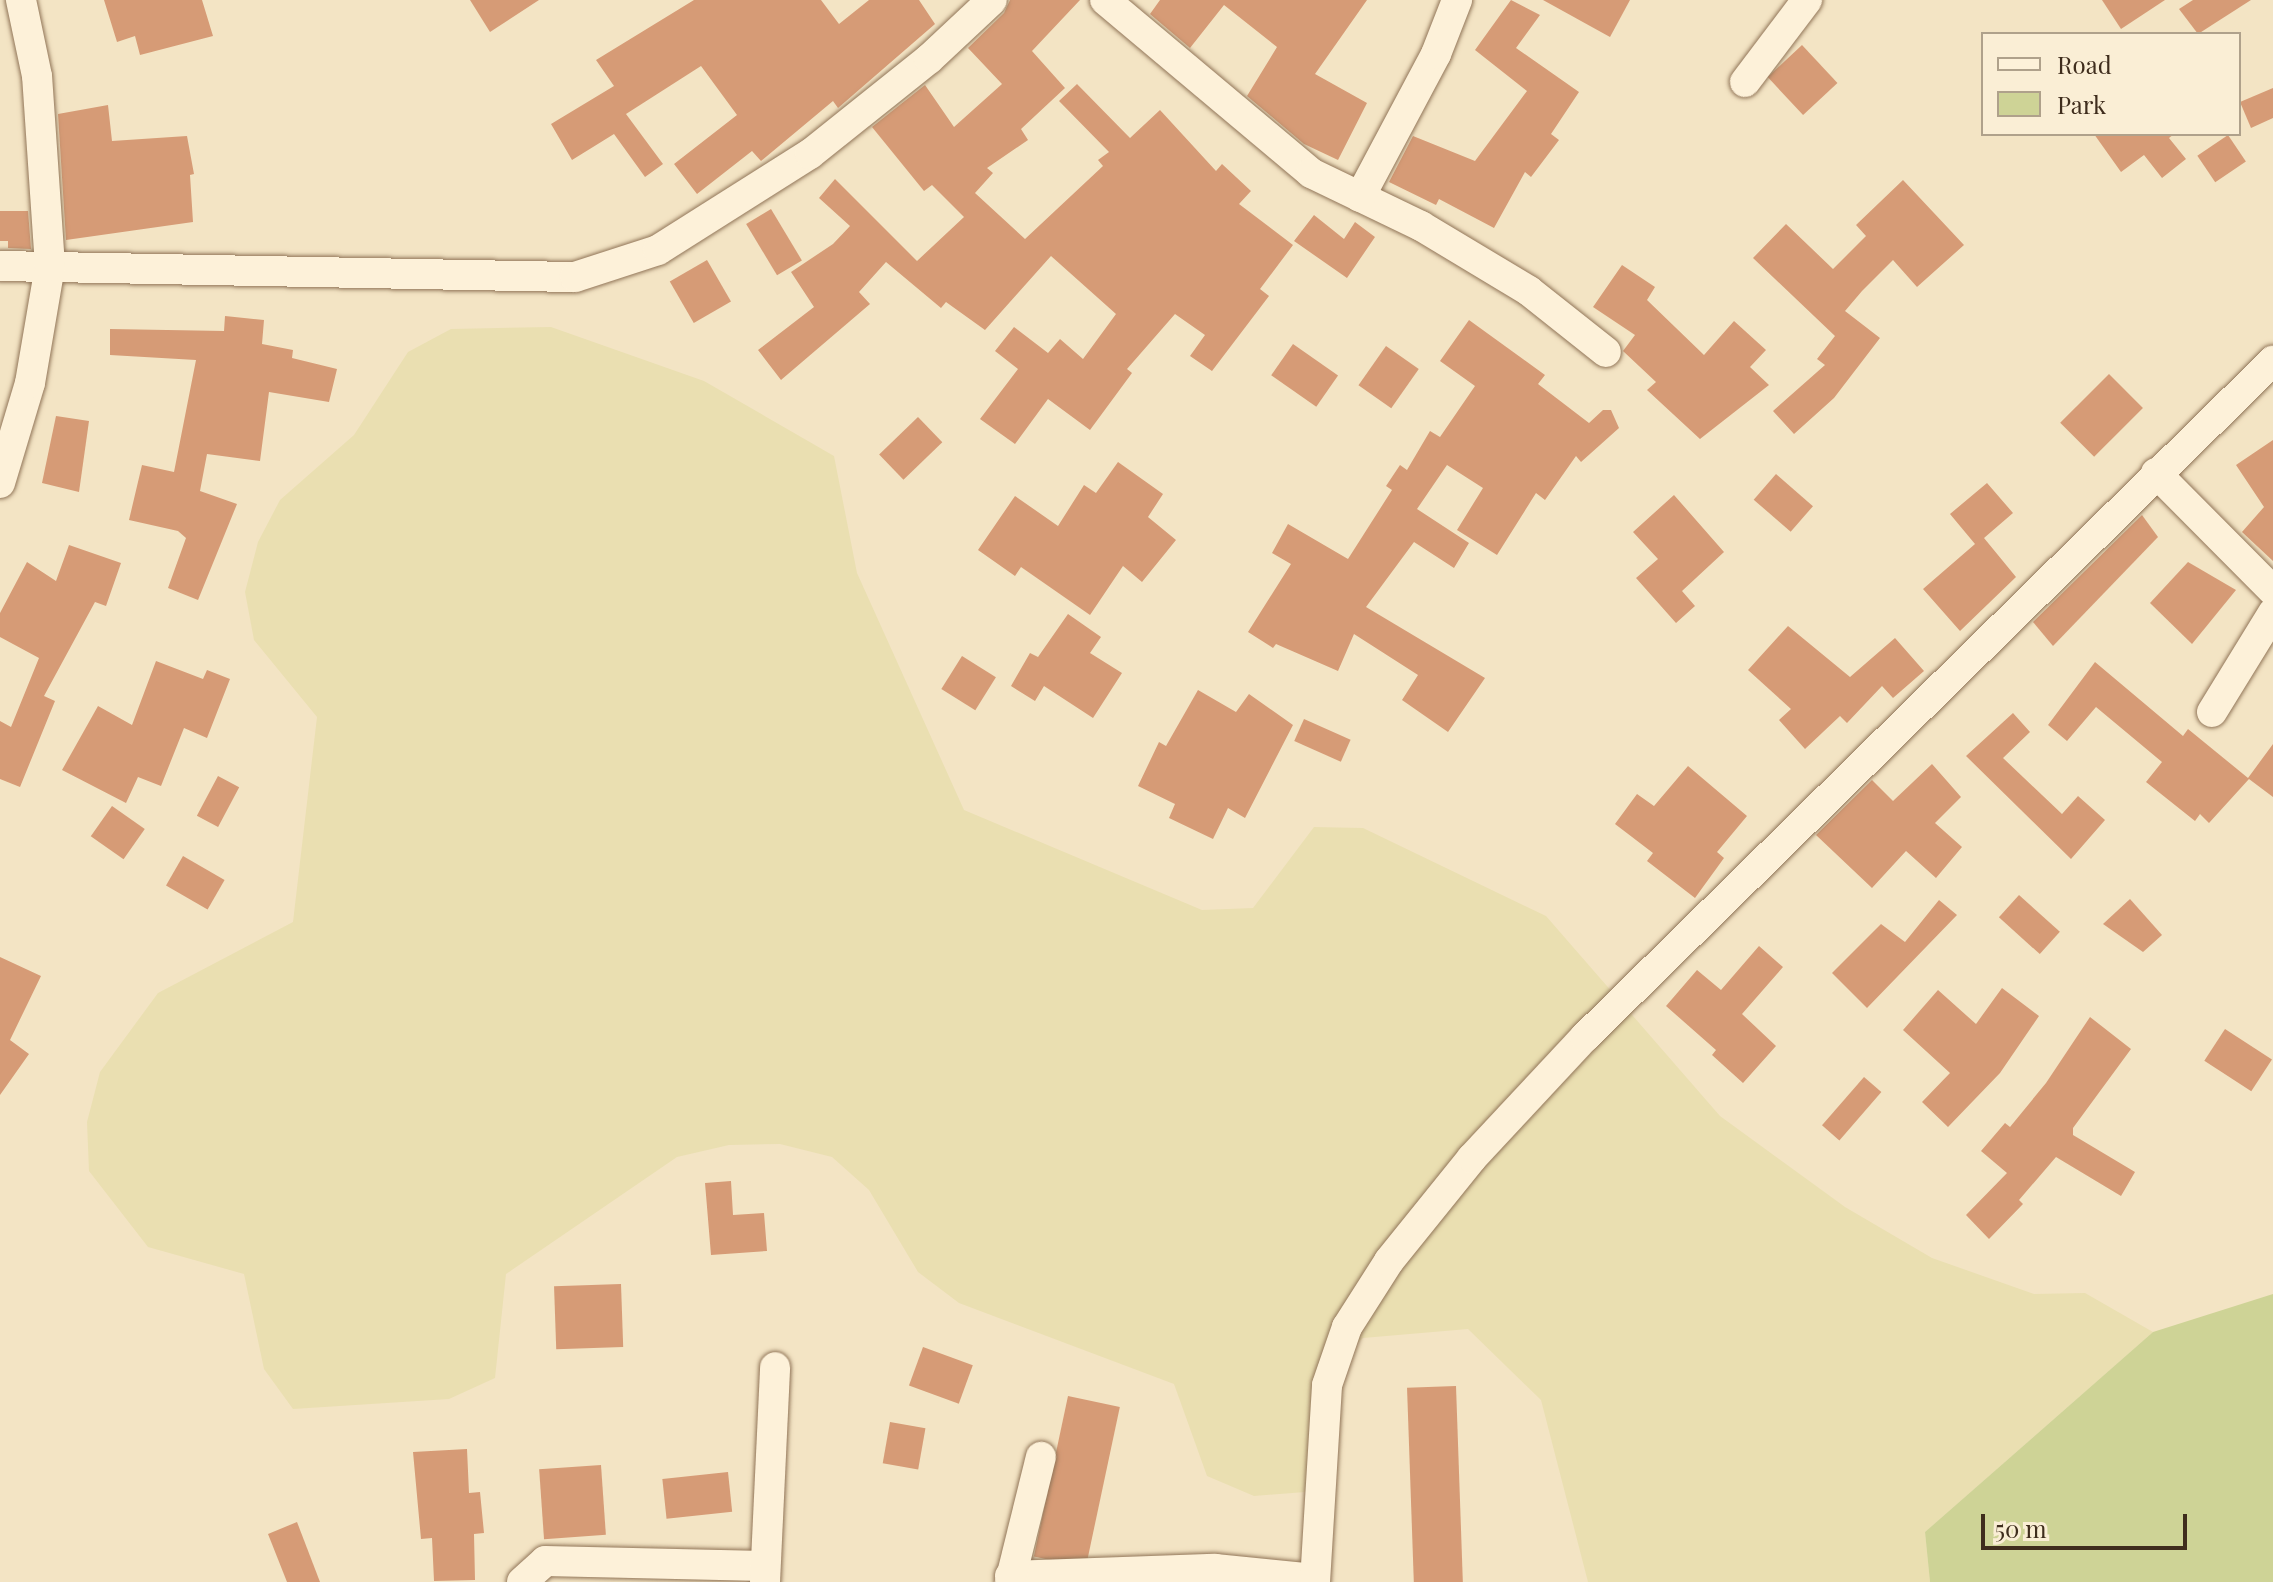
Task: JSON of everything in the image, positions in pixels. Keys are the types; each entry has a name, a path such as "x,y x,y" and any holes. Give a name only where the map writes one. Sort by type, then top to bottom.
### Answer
{"street":[{"path":"0,483 30,383 50,266 37,76 21,0"},
{"path":"0,266 445,279 575,277 658,250 810,154 929,59 992,0"},
{"path":"1105,0 1268,141 1311,173 1421,226 1529,291 1606,352"},
{"path":"1360,197 1436,54 1457,0"},
{"path":"1745,82 1807,0"},
{"path":"1041,1457 1010,1579 1215,1569 1315,1580 1327,1385 1347,1327 1389,1261 1472,1158 1585,1037 2273,361"},
{"path":"2156,473 2273,591"},
{"path":"2212,712 2273,613"},
{"path":"522,1582 545,1561 764,1574 775,1367"}],"shaded area":[{"path":"551,327 704,381 834,456 857,573 964,810 1202,910 1253,908 1314,827 1363,828 1546,916 1720,1116 1845,1207 1932,1258 2034,1294 2085,1293 2153,1332 1925,1532 1930,1582 1588,1582 1541,1400 1468,1329 1363,1338 1323,1373 1305,1492 1254,1496 1207,1476 1174,1384 959,1303 918,1272 869,1190 832,1157 780,1144 729,1145 677,1157 506,1274 495,1378 449,1399 293,1409 264,1369 244,1274 148,1247 89,1171 87,1122 100,1072 158,993 293,922 317,717 254,640 245,592 258,542 280,500 354,435 408,352 451,329"}],"green space":[{"path":"2273,1294 2273,1582 1930,1582 1925,1532 2153,1332"}],"building":[{"path":"104,0 202,0 213,36 140,55 135,36 117,42"},
{"path":"470,0 539,0 490,32"},
{"path":"694,0 821,0 839,24 869,0 919,0 935,24 838,108 833,101 761,161 752,151 697,194 674,164 737,115 701,66 626,114 663,164 645,177 614,134 572,160 551,124 614,86 596,60"},
{"path":"1010,0 1080,0 1032,51 1065,88 1021,129 1028,140 987,168 993,173 975,193 1025,239 1103,166 1098,160 1109,152 1059,101 1077,84 1130,138 1160,110 1216,171 1222,164 1251,191 1239,204 1293,245 1260,289 1269,296 1212,371 1190,356 1205,335 1175,314 1127,369 1132,373 1090,430 1048,399 1015,444 980,419 1018,369 995,351 1014,327 1048,353 1060,339 1083,359 1116,314 1051,256 985,330 946,302 941,308 886,262 859,292 870,304 781,380 758,350 814,307 791,272 833,244 850,226 819,198 835,179 917,261 964,217 932,185 924,191 872,127 925,85 954,127 1002,84 968,48 1004,13"},
{"path":"1160,0 1367,0 1315,74 1367,103 1338,160 1304,144 1247,96 1277,47 1224,5 1190,48 1150,14"},
{"path":"1511,0 1540,15 1516,48 1579,92 1551,134 1559,140 1531,177 1525,172 1494,228 1439,199 1436,205 1389,182 1413,136 1475,161 1527,91 1475,50"},
{"path":"1543,0 1630,0 1610,37"},
{"path":"2102,0 2165,0 2121,29"},
{"path":"2193,0 2251,0 2201,32 2196,32 2179,9"},
{"path":"1802,45 1837,83 1803,115 1768,77"},
{"path":"2273,88 2273,118 2251,128 2241,102"},
{"path":"108,105 112,141 187,136 194,174 190,175 193,222 66,240 58,114"},
{"path":"2095,136 2172,136 2169,138 2186,159 2162,178 2144,155 2121,172"},
{"path":"2229,136 2246,162 2215,182 2197,156"},
{"path":"1903,180 1964,245 1917,287 1893,260 1862,291 1845,311 1880,338 1834,398 1794,434 1773,411 1825,365 1817,359 1835,336 1753,258 1786,224 1833,269 1866,236 1856,225"},
{"path":"771,209 802,260 777,275 746,224"},
{"path":"0,211 28,211 31,249 8,248 8,241 0,241"},
{"path":"1314,215 1344,239 1355,222 1375,237 1347,278 1294,241"},
{"path":"707,260 731,302 694,323 670,282"},
{"path":"1622,265 1655,287 1647,300 1704,355 1734,321 1766,350 1750,367 1769,385 1700,439 1647,390 1656,382 1623,351 1635,335 1593,307"},
{"path":"225,316 264,320 262,344 293,350 292,358 337,369 329,402 269,392 260,461 207,454 200,491 237,504 198,600 168,588 186,538 178,531 129,520 142,465 174,472 196,360 110,355 110,329 224,331"},
{"path":"1469,320 1545,375 1538,384 1589,423 1603,410 1611,410 1619,428 1581,462 1576,456 1545,500 1536,493 1497,555 1457,530 1483,488 1447,465 1417,509 1469,543 1454,568 1414,542 1366,607 1485,678 1448,732 1402,700 1418,675 1354,634 1338,671 1276,644 1273,648 1248,632 1291,564 1272,553 1288,524 1348,559 1392,490 1386,486 1400,465 1407,470 1430,431 1440,437 1475,386 1440,361"},
{"path":"1293,344 1338,376 1316,407 1271,375"},
{"path":"1386,346 1419,369 1391,408 1358,385"},
{"path":"2109,374 2143,408 2094,457 2060,423"},
{"path":"56,416 89,421 79,492 42,483"},
{"path":"918,417 942,442 903,480 879,455"},
{"path":"2273,440 2273,561 2242,532 2264,507 2236,465"},
{"path":"1118,462 1163,494 1148,517 1176,540 1142,582 1123,566 1090,615 1021,567 1015,576 978,550 1015,496 1058,526 1084,485 1096,493"},
{"path":"1776,474 1813,506 1791,532 1754,500"},
{"path":"1987,483 2013,513 1984,538 2016,577 1960,631 1923,589 1975,544 1950,514"},
{"path":"1674,495 1724,552 1682,591 1695,606 1676,623 1636,578 1658,559 1633,532"},
{"path":"2142,515 2158,537 2053,646 2033,622"},
{"path":"69,545 121,563 106,606 95,602 44,696 55,701 20,787 0,779 0,721 11,727 39,658 0,637 0,613 27,562 56,581"},
{"path":"2188,562 2236,590 2192,644 2150,603"},
{"path":"1068,614 1101,637 1090,653 1122,673 1093,718 1044,686 1035,701 1011,686 1030,653 1038,657"},
{"path":"1788,626 1850,677 1895,638 1924,671 1893,698 1882,686 1847,723 1840,716 1805,749 1779,720 1791,709 1748,670"},
{"path":"962,656 996,677 975,710 941,689"},
{"path":"156,661 203,679 207,670 230,679 207,738 184,728 161,786 138,777 126,803 62,770 98,706 132,725"},
{"path":"2095,662 2183,736 2188,729 2248,778 2273,744 2273,797 2249,779 2209,823 2200,814 2195,821 2146,782 2162,762 2096,707 2067,741 2048,725"},
{"path":"1198,690 1236,712 1249,694 1293,725 1245,818 1228,808 1213,839 1169,818 1175,804 1138,786 1159,742 1166,746"},
{"path":"2013,713 2030,732 2003,758 2062,814 2078,796 2105,820 2071,859 1966,756"},
{"path":"1304,719 1351,740 1341,762 1294,741"},
{"path":"1932,764 1961,797 1935,823 1962,847 1936,878 1906,851 1872,888 1816,835 1872,780 1893,801"},
{"path":"1688,766 1747,816 1717,852 1724,858 1695,898 1647,861 1653,853 1615,824 1637,794 1654,806"},
{"path":"218,776 239,787 218,827 197,816"},
{"path":"112,806 145,829 124,859 91,836"},
{"path":"183,856 225,880 208,909 166,885"},
{"path":"2019,895 2060,932 2040,954 1999,917"},
{"path":"2130,899 2162,935 2143,952 2103,924"},
{"path":"1939,900 1957,915 1867,1008 1832,973 1881,924 1905,942"},
{"path":"1759,946 1783,967 1742,1014 1776,1046 1743,1083 1712,1055 1716,1050 1666,1006 1697,970 1721,990"},
{"path":"0,957 41,976 10,1040 29,1054 0,1095"},
{"path":"2002,988 2039,1016 2000,1073 1948,1127 1922,1102 1950,1073 1903,1030 1938,990 1976,1024"},
{"path":"2090,1017 2131,1049 2073,1128 2073,1135 2135,1172 2121,1196 2056,1157 2019,1200 2023,1204 1989,1239 1966,1215 2007,1173 1981,1151 2005,1123 2010,1127 2046,1083"},
{"path":"2225,1029 2272,1059 2251,1091 2204,1061"},
{"path":"1864,1077 1881,1092 1839,1140 1822,1125"},
{"path":"731,1181 733,1215 764,1213 767,1251 711,1255 705,1183"},
{"path":"621,1284 623,1347 556,1349 554,1286"},
{"path":"923,1347 973,1365 959,1404 909,1386"},
{"path":"1456,1386 1463,1582 1414,1582 1407,1388"},
{"path":"1068,1396 1120,1407 1086,1567 1034,1556"},
{"path":"890,1422 925,1428 918,1470 883,1463"},
{"path":"467,1449 469,1493 480,1492 484,1533 474,1534 475,1580 434,1581 432,1538 421,1539 413,1452"},
{"path":"601,1465 606,1535 544,1539 539,1469"},
{"path":"728,1472 732,1512 667,1519 662,1479"},
{"path":"297,1522 320,1582 287,1582 268,1534"}]}
